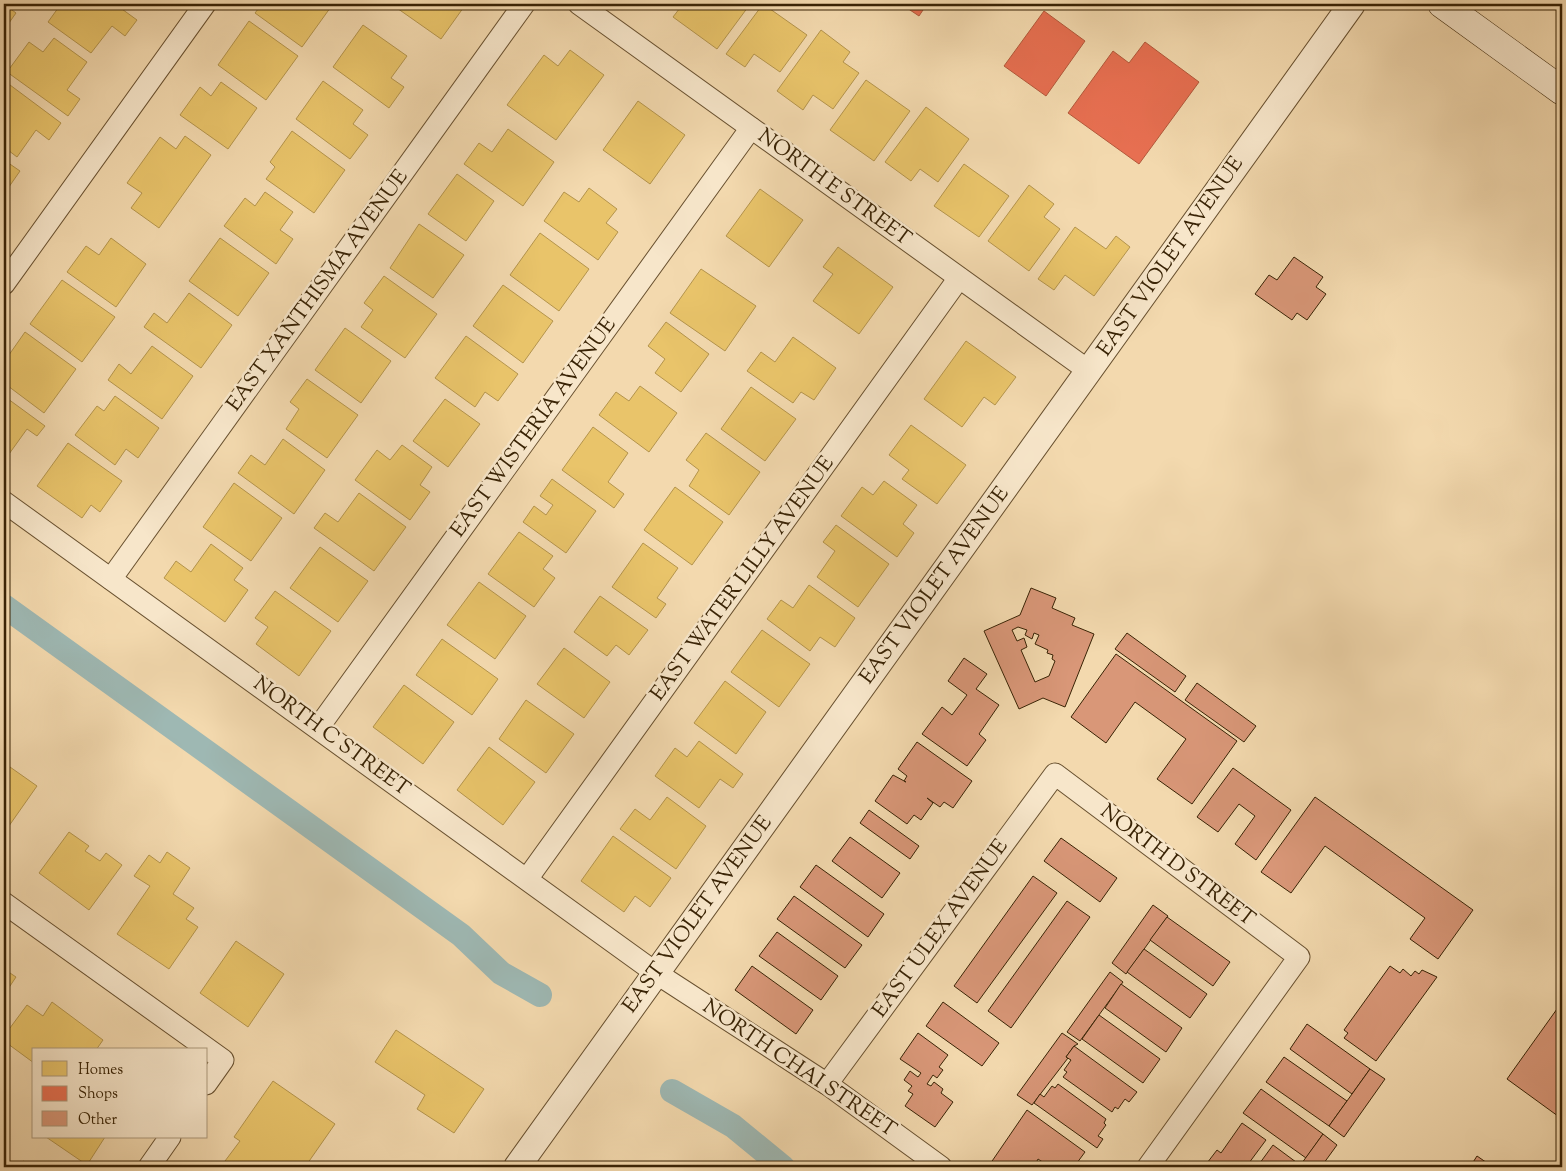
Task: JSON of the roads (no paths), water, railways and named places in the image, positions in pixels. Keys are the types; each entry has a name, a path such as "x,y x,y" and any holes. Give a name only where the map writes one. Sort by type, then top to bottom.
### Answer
{"main road":[{"path":"1442,4 1562,91"}],"street":[{"path":"4,284 205,4"},
{"name":"EAST XANTHISMA AVENUE","path":"111,579 524,4"},
{"name":"NORTH E STREET","path":"579,4 1089,371"},
{"name":"EAST VIOLET AVENUE","path":"517,1167 1352,4"},
{"name":"EAST WISTERIA AVENUE","path":"318,728 751,128"},
{"name":"EAST WATER LILLY AVENUE","path":"527,879 960,278"},
{"name":"NORTH C STREET","path":"4,502 656,973"},
{"name":"NORTH D STREET","path":"1055,774 1299,957 1148,1167"},
{"name":"EAST ULEX AVENUE","path":"827,1084 1055,774"},
{"path":"4,903 206,1048"},
{"name":"NORTH CHAI STREET","path":"656,973 827,1084 941,1167"},
{"path":"208,1049 223,1060 208,1081"},
{"path":"149,1167 169,1138"}],"waterway":[{"path":"4,606 461,935 501,973 540,995"},
{"path":"672,1091 733,1126 783,1167"}]}
